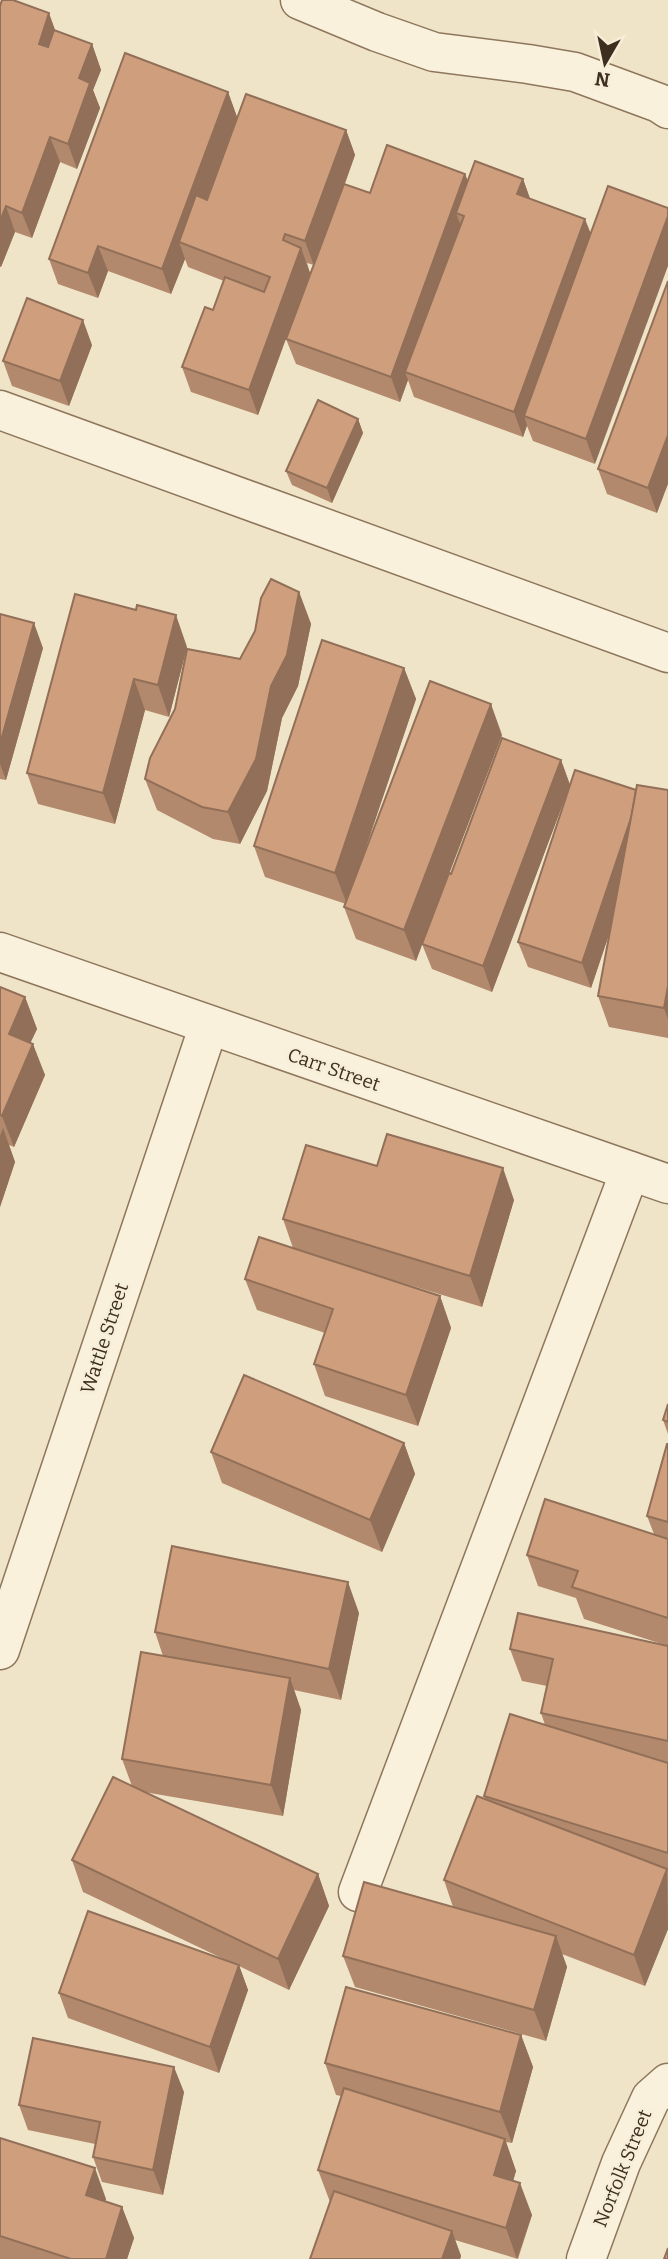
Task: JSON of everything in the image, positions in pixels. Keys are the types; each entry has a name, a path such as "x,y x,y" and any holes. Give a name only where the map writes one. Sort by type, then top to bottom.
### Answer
{"street":[{"path":"300,0 434,52 575,72 665,98"},
{"path":"0,410 668,653"},
{"name":"Carr Street","path":"0,952 668,1184"},
{"name":"Wattle Street","path":"0,1650 209,1025"},
{"path":"358,1892 630,1171"},
{"name":"Norfolk Street","path":"586,2259 621,2163 651,2098 668,2083"}],"building":[{"path":"2,0 13,0 49,13 39,44 48,47 54,30 92,44 79,78 90,83 68,144 50,137 22,213 6,206 0,221 0,6"},
{"path":"125,53 228,92 162,269 98,246 88,273 49,259"},
{"path":"246,94 346,130 305,241 285,234 283,240 301,248 249,390 182,367 205,307 213,310 225,277 264,292 270,277 179,242 196,195 207,200"},
{"path":"387,145 465,174 391,377 286,339 344,184 370,193"},
{"path":"475,161 523,179 517,194 585,219 514,412 405,372 464,216 456,213"},
{"path":"608,186 668,208 668,216 586,439 524,416"},
{"path":"668,281 668,435 648,488 598,469"},
{"path":"27,298 83,320 60,381 3,361"},
{"path":"318,400 358,419 327,488 286,471"},
{"path":"271,579 299,592 287,655 271,686 256,759 228,812 202,807 145,779 150,758 175,709 187,649 240,659 255,631 261,598"},
{"path":"75,594 136,610 137,605 176,615 158,685 134,679 103,793 27,773"},
{"path":"0,614 34,623 0,744"},
{"path":"322,640 404,668 335,873 254,846"},
{"path":"430,681 491,704 404,930 344,907"},
{"path":"502,738 561,760 483,966 422,944"},
{"path":"575,770 636,790 632,815 582,963 518,942"},
{"path":"637,785 668,790 668,986 664,1008 598,996"},
{"path":"0,987 25,997 9,1034 33,1044 2,1116 0,1115"},
{"path":"387,1134 503,1168 470,1276 283,1219 306,1145 377,1166"},
{"path":"259,1237 440,1296 406,1395 314,1364 333,1309 245,1279"},
{"path":"244,1375 404,1443 370,1520 211,1452"},
{"path":"668,1404 668,1422 663,1420"},
{"path":"668,1444 668,1522 647,1516"},
{"path":"545,1499 668,1539 668,1618 572,1587 578,1571 527,1555"},
{"path":"172,1546 348,1582 329,1669 155,1632"},
{"path":"518,1613 668,1646 668,1741 541,1713 553,1659 510,1649"},
{"path":"141,1652 290,1678 271,1785 122,1759"},
{"path":"510,1714 668,1763 668,1853 484,1796"},
{"path":"113,1777 318,1874 278,1959 72,1860"},
{"path":"477,1796 667,1869 634,1955 444,1880"},
{"path":"364,1882 556,1936 534,2010 343,1956"},
{"path":"88,1911 239,1965 210,2047 59,1993"},
{"path":"346,1987 521,2035 500,2112 325,2063"},
{"path":"33,2038 174,2067 153,2170 93,2157 100,2122 19,2105"},
{"path":"344,2088 505,2139 494,2175 520,2183 506,2228 318,2170"},
{"path":"0,2138 95,2168 86,2195 122,2207 106,2259 71,2259 0,2236"},
{"path":"334,2191 452,2231 442,2259 310,2259"}]}
